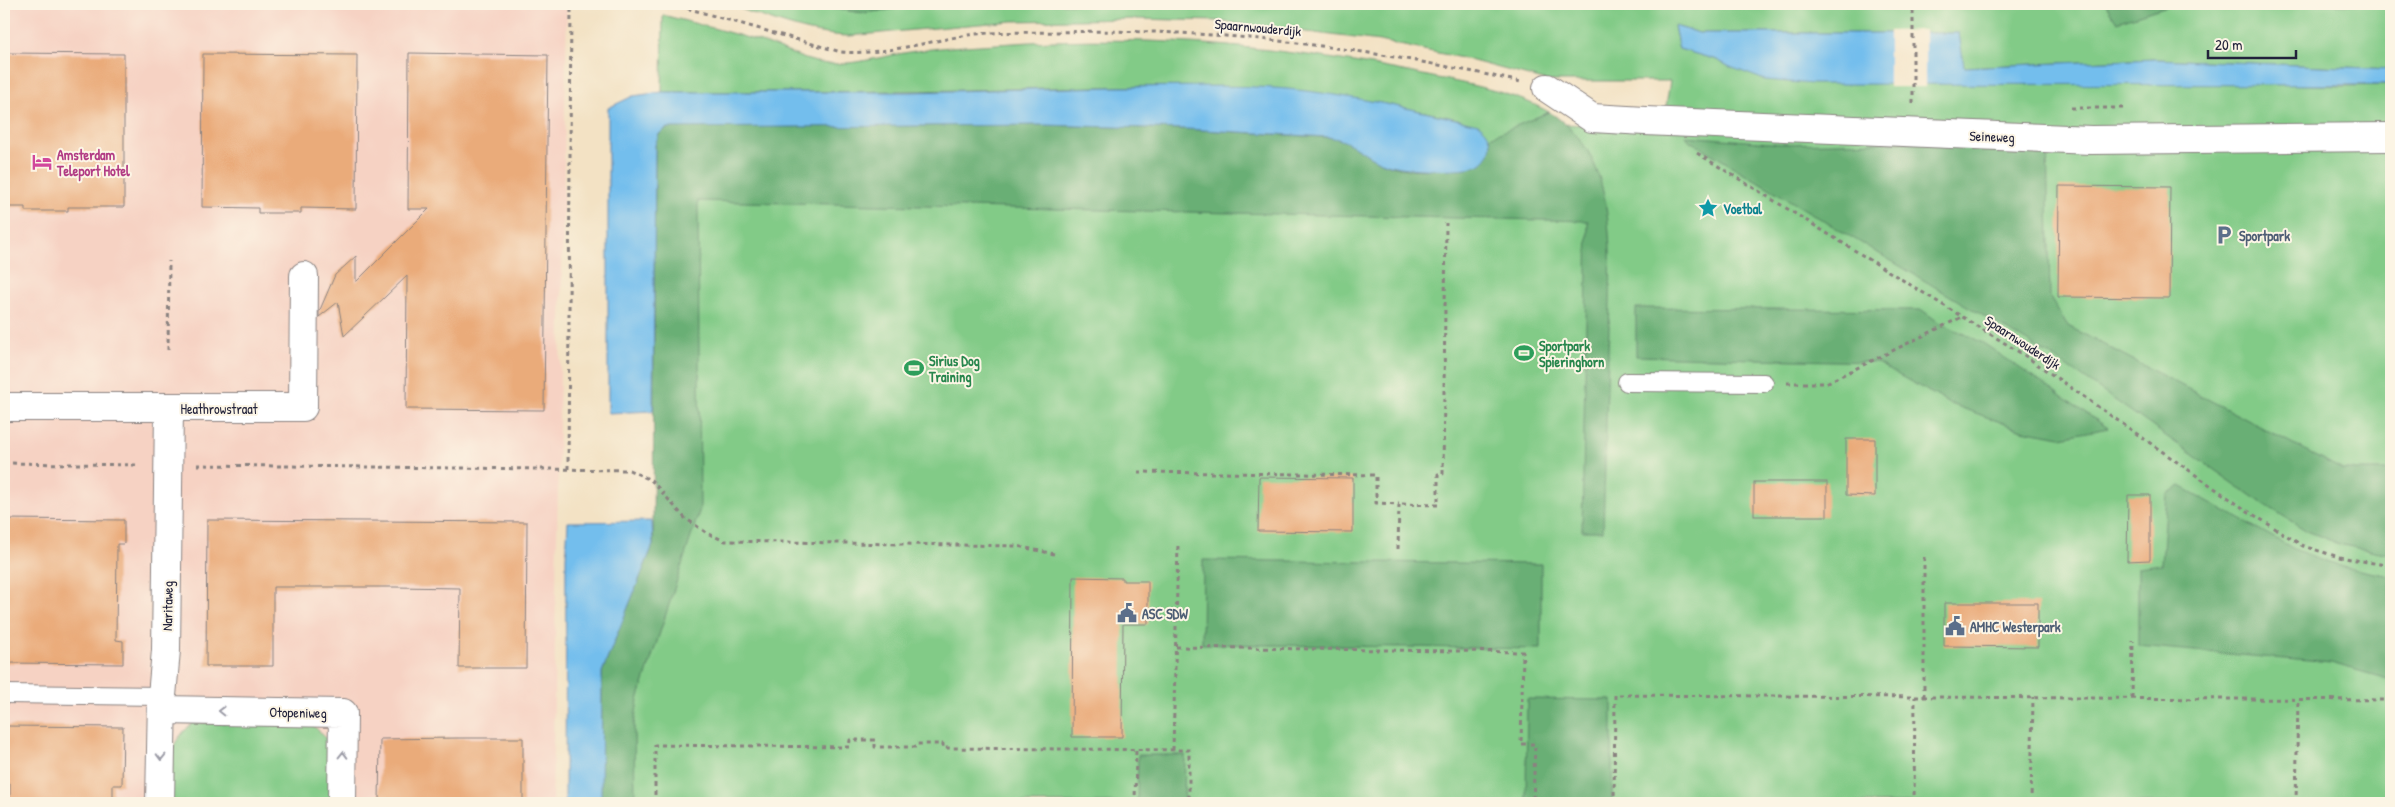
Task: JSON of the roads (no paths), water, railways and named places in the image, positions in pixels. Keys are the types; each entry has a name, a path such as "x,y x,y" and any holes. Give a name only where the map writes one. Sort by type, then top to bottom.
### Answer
{"street":[{"name":"Seineweg","path":"1547,88 1592,118 2091,140 2391,137"},
{"name":"Heathrowstraat","path":"4,407 303,407 304,276"},
{"name":"Naritaweg","path":"160,803 162,703 166,650 168,408"},
{"name":"Otopeniweg","path":"162,703 343,713 342,803"}],"lane":[{"path":"1627,382 1764,383"},
{"path":"4,694 162,703"}],"water":[{"path":"1674,26 1699,33 1959,33 1964,67 2156,59 2391,69 2391,85 1813,84 1765,80 1717,60 1679,49"},
{"path":"1113,87 1244,87 1288,89 1336,95 1478,124 1488,135 1491,146 1487,157 1479,165 1461,169 1433,169 1406,168 1387,164 1352,145 1328,137 1185,129 1043,125 667,128 659,134 655,145 653,411 608,413 608,108 633,96 662,92 910,92"},
{"path":"652,521 653,545 602,672 601,803 565,803 566,557 568,522"}],"place":[{"name":"Amsterdam Teleport Hotel","path":"42,162"},
{"name":"Voetbal","path":"1708,208"},
{"name":"Sportpark","path":"2224,235"},
{"name":"Sportpark Spieringhorn","path":"1524,353"},
{"name":"Sirius Dog Training","path":"914,368"},
{"name":"ASC SDW","path":"1127,613"},
{"name":"AMHC Westerpark","path":"1955,626"}]}
